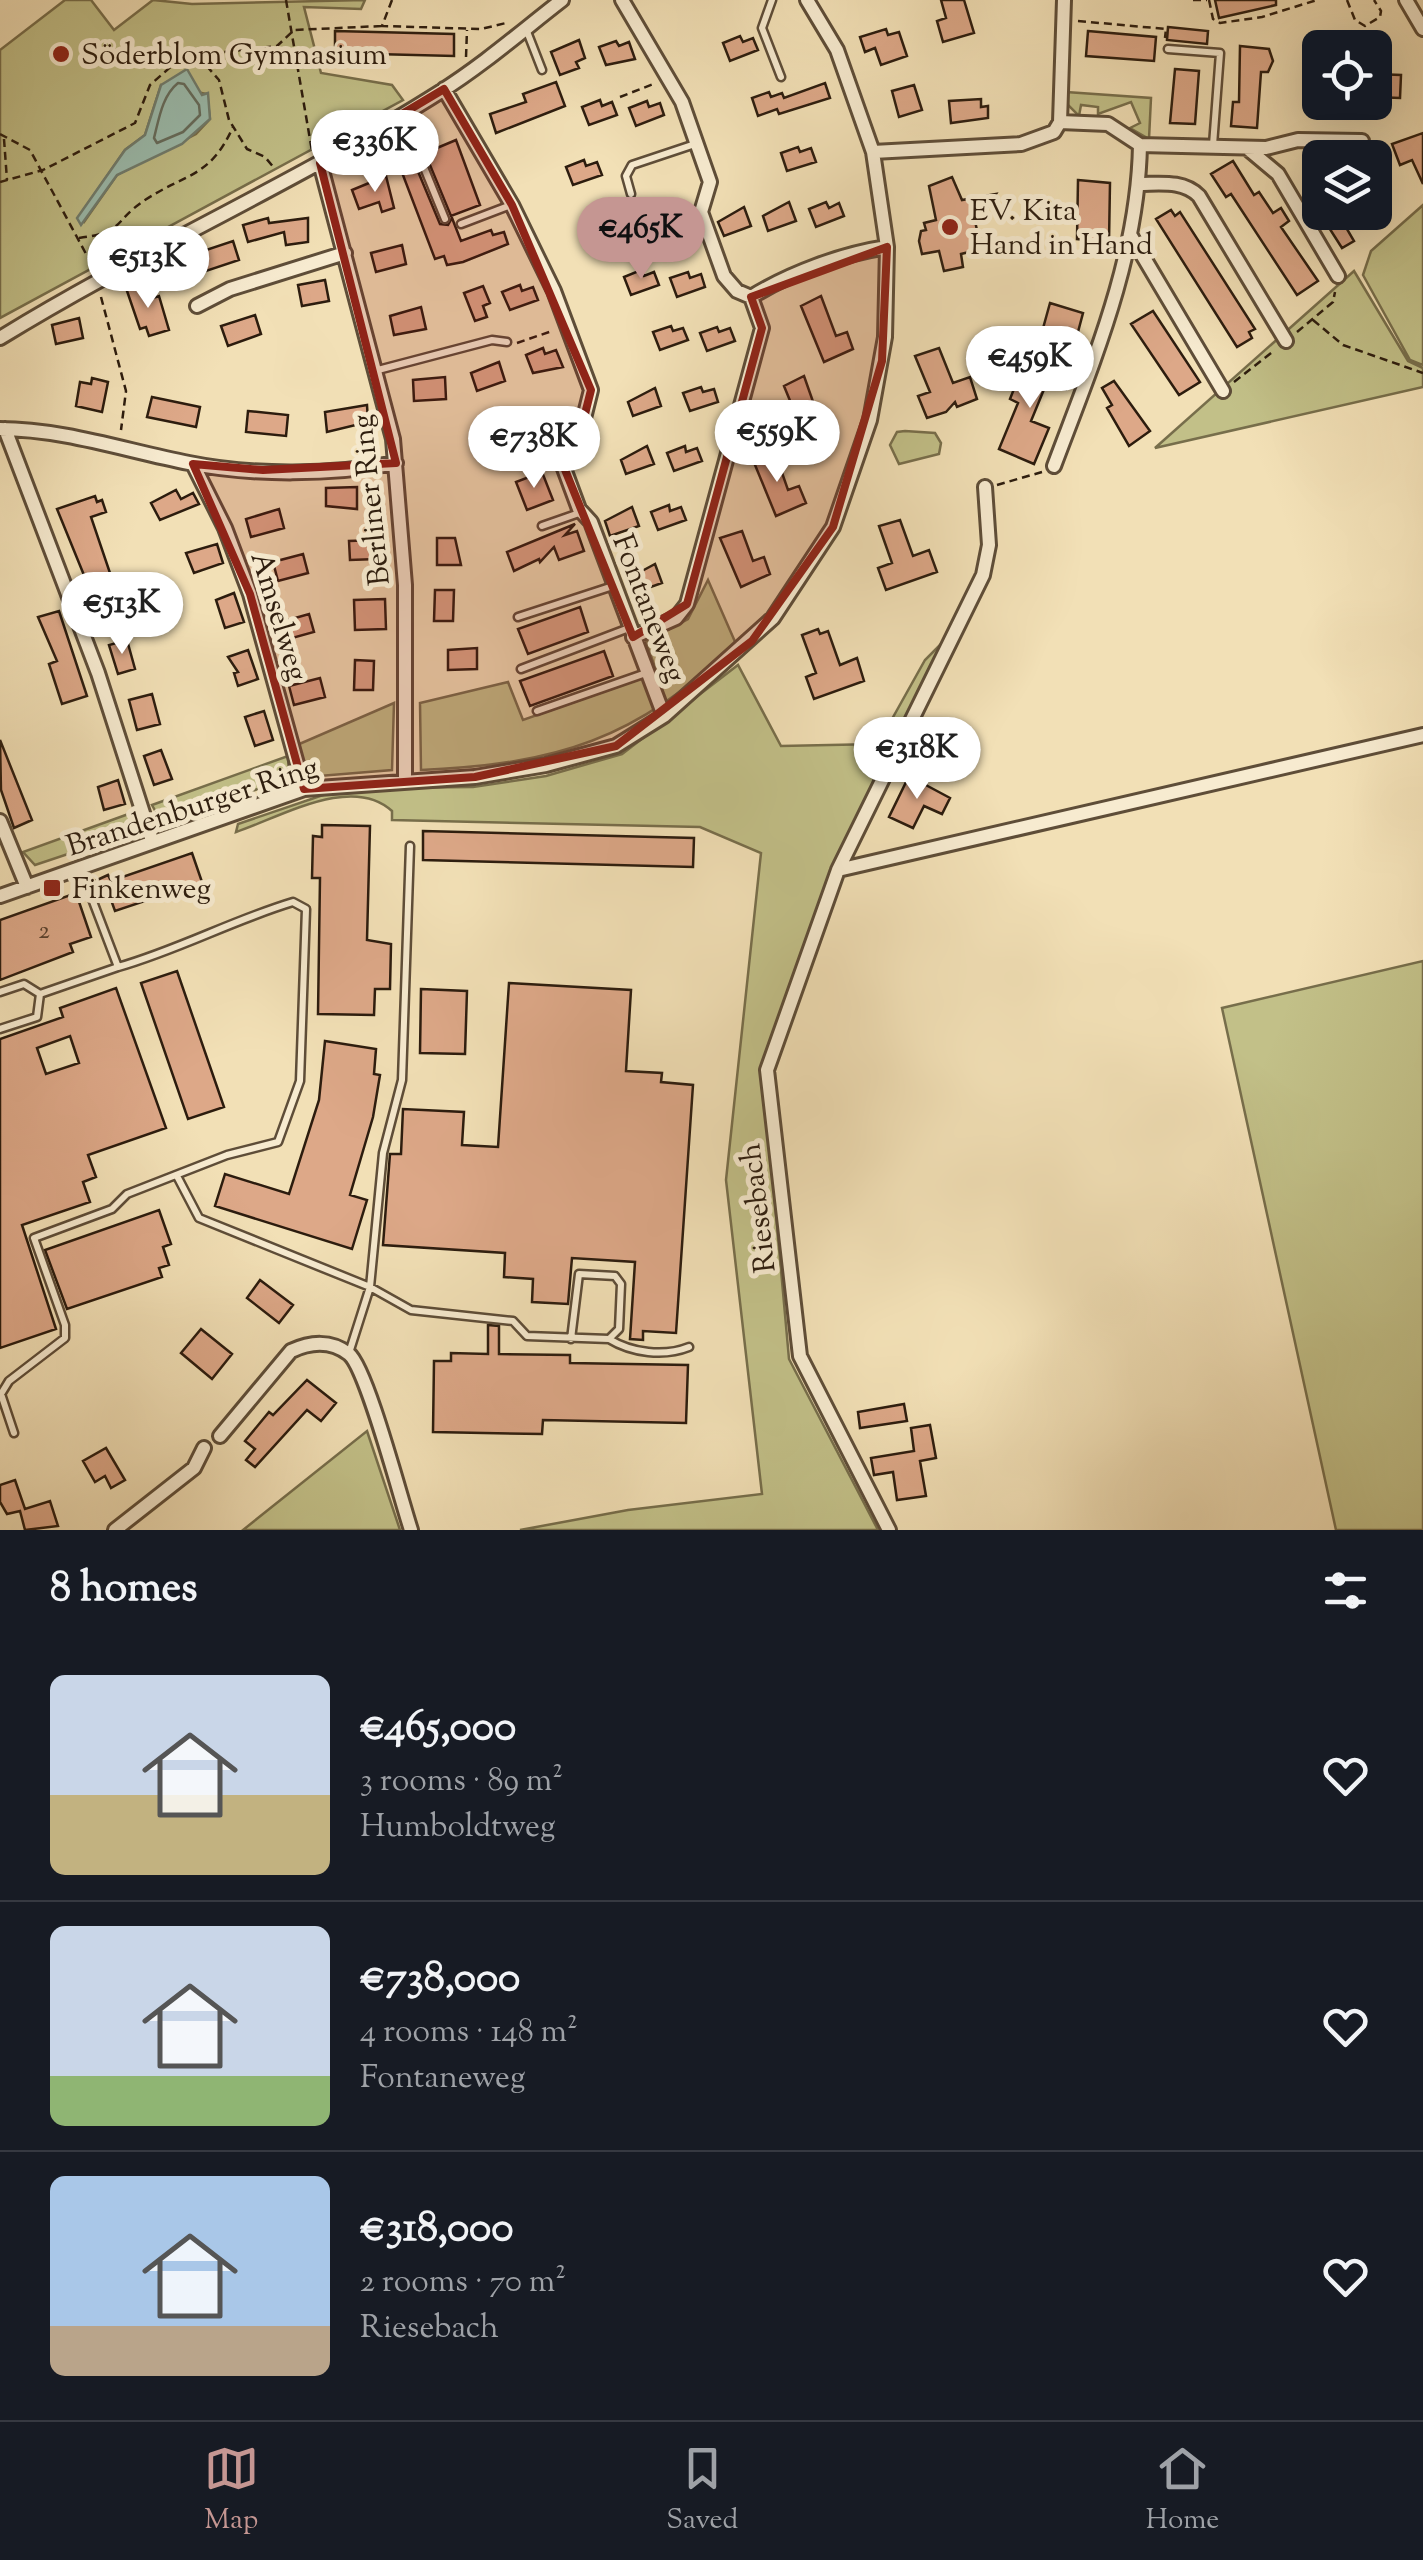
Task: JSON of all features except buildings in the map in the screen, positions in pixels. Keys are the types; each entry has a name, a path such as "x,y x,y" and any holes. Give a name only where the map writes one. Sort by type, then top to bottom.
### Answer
{"street":[{"path":"0,338 96,279 320,164 444,89 562,0"},
{"path":"622,0 682,102 710,182 701,212 724,276 751,297 762,328 687,604 676,618 632,632"},
{"name":"Brandenburger Ring","path":"0,896 304,788 475,777 546,765 616,746 664,716 773,618 833,528 870,420 882,361 887,247 874,152 844,64 807,0"},
{"path":"874,152 1021,144 1054,132 1060,122 1064,0"},
{"path":"1406,0 1423,29"},
{"name":"Fontaneweg","path":"444,89 512,205 567,325 590,390 583,422 559,456 582,512 591,522 664,716"},
{"path":"1060,122 1108,124 1140,145 1266,148 1302,143"},
{"path":"1054,466 1105,330 1131,236 1140,145"},
{"path":"1245,147 1278,174 1338,276"},
{"name":"Berliner Ring","path":"320,164 378,370 396,463 406,585 405,780"},
{"path":"1139,184 1178,185 1191,188 1199,196 1286,341"},
{"path":"1131,236 1223,391"},
{"path":"751,297 771,284 887,247"},
{"path":"197,306 230,289 345,254"},
{"path":"2,429 193,464 263,470 396,463"},
{"path":"2,429 98,673 152,842"},
{"name":"Amselweg","path":"193,464 225,528 250,594 304,788"},
{"name":"Riesebach","path":"889,1530 800,1356 767,1070 838,870 983,575 989,545 986,488"},
{"path":"838,870 1423,735"},
{"path":"0,822 27,887"},
{"path":"220,1436 291,1351 305,1344 328,1344 358,1364 411,1530"},
{"path":"115,1530 194,1468 204,1448"}],"lane":[{"path":"772,0 762,28 780,77"},
{"path":"525,28 542,70"},
{"path":"1168,49 1220,53 1213,146"},
{"path":"403,114 444,219"},
{"path":"631,194 626,176 632,166 696,144"},
{"path":"462,224 512,205"},
{"path":"378,370 492,340 508,342"},
{"path":"542,526 582,512"},
{"path":"518,618 614,585"},
{"path":"521,669 632,632"},
{"path":"537,711 647,673"},
{"path":"348,1354 370,1287 383,1153 402,1080 410,846"},
{"path":"81,869 118,968"},
{"path":"14,1433 1,1394 9,1381 65,1338 65,1325 34,1238 112,1209 128,1194 227,1155 278,1142 300,1081 306,909 293,902 262,911 169,953 40,994"},
{"path":"0,992 24,984 40,994"},
{"path":"0,1029 37,1017 40,994"},
{"path":"178,1176 199,1218 370,1287 411,1310 513,1321 526,1336 609,1339 628,1350 676,1352 690,1347"},
{"path":"571,1340 578,1274 615,1276 621,1284 619,1329 609,1339"}],"path":[{"path":"286,0 312,151 320,164"},
{"path":"382,26 392,0"},
{"path":"1192,0 1208,0 1214,19 1220,23 1262,17 1316,0"},
{"path":"1348,0 1356,20 1365,26 1380,17 1374,0"},
{"path":"1062,19 1166,29 1168,49"},
{"path":"0,182 43,170 135,123 150,85 162,71 197,55 277,46 294,30 466,28 506,23"},
{"path":"466,28 466,62"},
{"path":"197,55 218,80 232,127 247,149 265,157 285,182"},
{"path":"620,97 666,79"},
{"path":"77,239 115,231 144,201 209,166 232,127"},
{"path":"4,138 7,180"},
{"path":"1312,319 1343,345 1423,374"},
{"path":"508,342 518,343 567,325"},
{"path":"986,488 1054,466"}],"highlighted area":[{"path":"444,89 512,205 591,390 583,422 559,455 633,637 687,604 762,328 751,297 887,247 882,361 833,527 752,641 616,746 475,777 304,789 250,594 193,464 263,470 396,463 320,163"}],"shaded area":[{"path":"65,0 91,0 114,30 153,0 192,4 365,0 361,9 304,7 321,73 392,85 403,100 0,318 0,50","holes":["161,85 207,94 210,119 196,134 117,175 84,222 78,218 125,150 145,135"]},
{"path":"1066,92 1151,98 1149,139 1130,128 1140,123 1131,102 1098,114 1098,107 1081,105 1079,116 1068,105"},
{"path":"1423,205 1423,365 1410,360 1363,275 1371,251"},
{"path":"1354,271 1408,361 1423,368 1423,387 1155,448"},
{"path":"897,432 935,433 941,443 939,454 899,464 890,445"},
{"path":"708,580 736,644 663,703 592,741 554,753 470,767 421,770 420,703 508,682 523,720 657,673 646,642 688,619"},
{"path":"943,642 840,857 763,1069 789,1359 878,1530 520,1530 628,1510 762,1494 726,1180 761,853 700,827 392,820 392,811 376,801 357,797 316,802 236,832 238,824 326,794 377,788 473,787 546,776 622,754 738,665 781,746 878,744 925,660"},
{"path":"394,703 392,770 307,777 297,745"},
{"path":"288,756 289,778 173,819 158,816 152,805"},
{"path":"134,812 136,825 131,833 35,865 23,852"},
{"path":"1423,961 1423,1530 1336,1530 1222,1008"},
{"path":"367,1431 400,1530 243,1530"}],"water":[{"path":"187,69 202,95 208,93 210,119 182,144 117,175 81,225 77,218 125,150 145,135 161,85"}],"place":[{"name":"Söderblom Gymnasium","path":"61,54"},
{"name":"EV. Kita Hand in Hand","path":"950,227"},
{"name":"Finkenweg","path":"52,888"}]}
